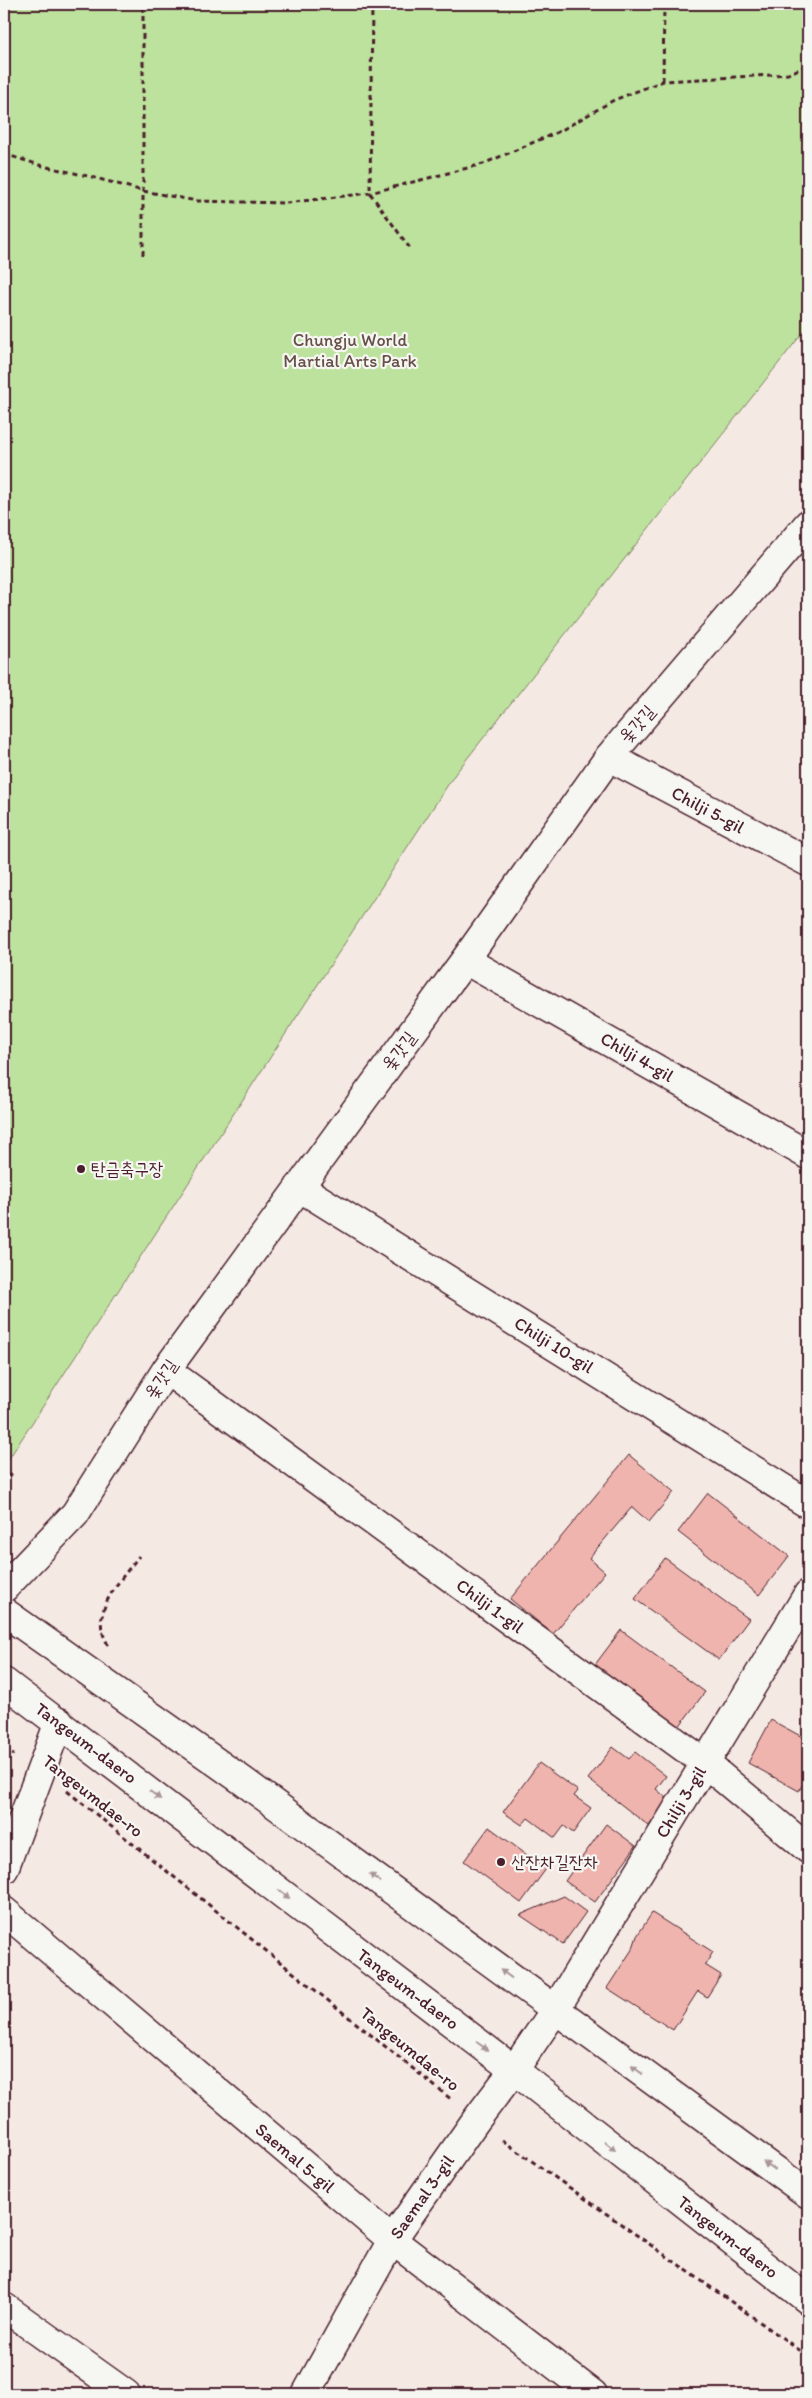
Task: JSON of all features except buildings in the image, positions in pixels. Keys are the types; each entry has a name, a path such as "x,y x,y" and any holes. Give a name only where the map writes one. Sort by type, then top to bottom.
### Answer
{"street":[{"name":"옻갓길","path":"4,1588 76,1514 166,1370 465,960 609,757 808,524"},
{"name":"Chilji 5-gil","path":"609,757 808,862"},
{"name":"Chilji 4-gil","path":"465,960 808,1155"},
{"name":"Chilji 10-gil","path":"300,1187 808,1504"},
{"name":"Chilji 1-gil","path":"166,1370 705,1763 808,1849"},
{"name":"Chilji 3-gil","path":"555,2010 808,1594"},
{"path":"4,1612 235,1776 808,2194"},
{"name":"Tangeum-daero","path":"4,1682 514,2070 808,2300"},
{"path":"4,1869 59,1722"},
{"name":"Saemal 5-gil","path":"4,1912 392,2240 593,2394"},
{"name":"Saemal 3-gil","path":"306,2394 392,2240 555,2010"},
{"path":"4,2307 126,2394"}],"path":[{"path":"143,4 143,255"},
{"path":"372,4 370,193 409,247"},
{"path":"663,81 664,4"},
{"path":"4,154 43,166 92,176 143,191 197,201 286,204 370,193 484,164 560,131 614,100 663,81 788,74 808,65"},
{"path":"4,1486 13,1472"},
{"name":"Tangeumdae-ro","path":"4,1750 41,1770 522,2155 808,2356"}],"green space":[{"name":"Chungju World Martial Arts Park","path":"4,4 808,4 808,326 455,774 4,1466"}],"place":[{"name":"탄금축구장","path":"81,1169"},
{"name":"산잔차길잔차","path":"501,1862"}]}
